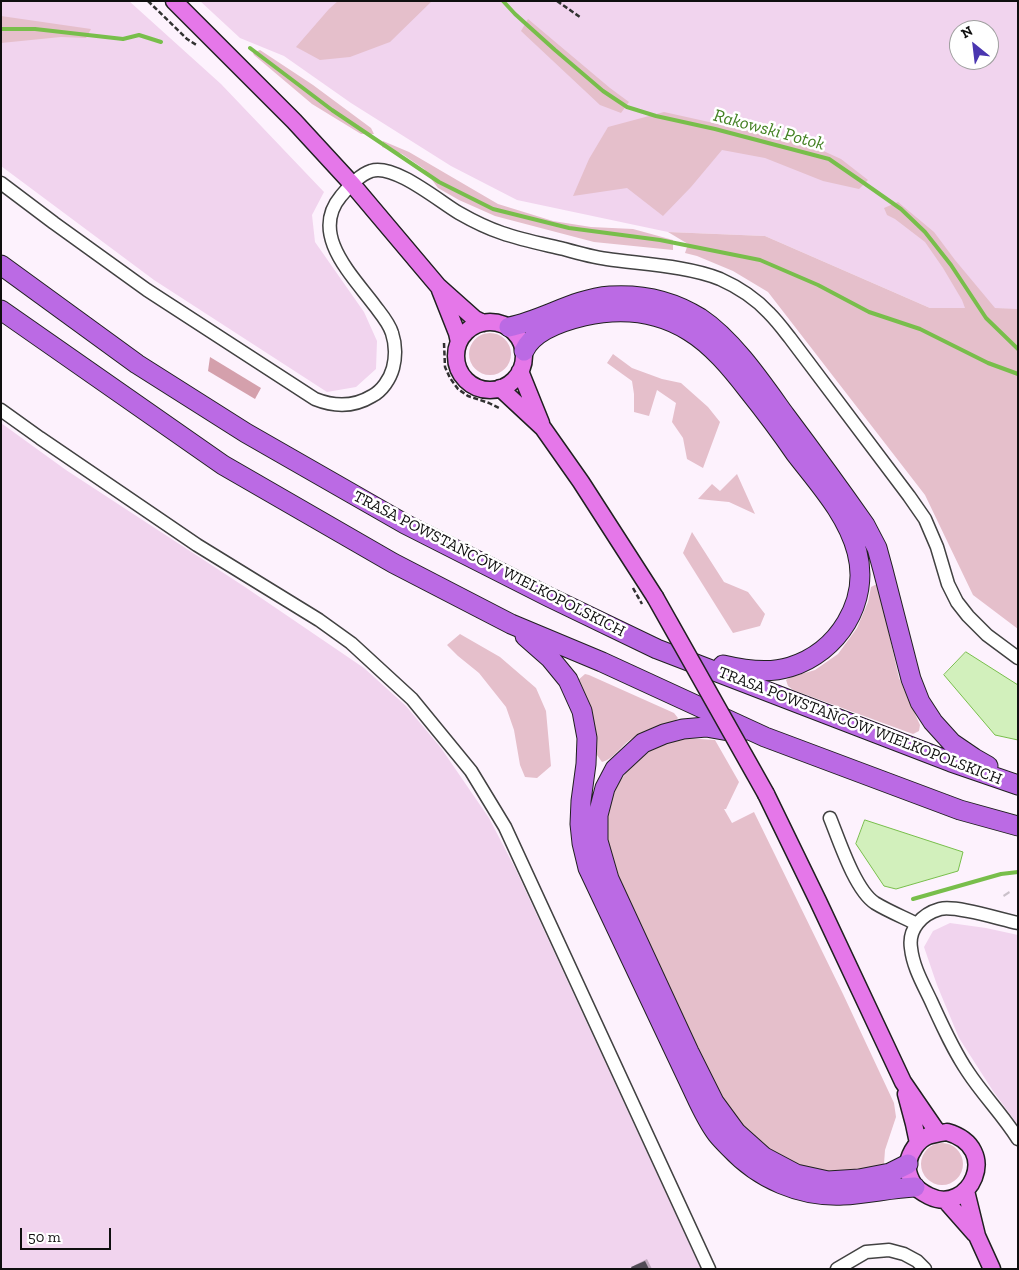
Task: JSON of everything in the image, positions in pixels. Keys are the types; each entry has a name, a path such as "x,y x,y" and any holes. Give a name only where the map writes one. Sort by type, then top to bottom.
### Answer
{"highway":[{"name":"TRASA POWSTAŃCÓW WIELKOPOLSKICH","path":"1,265 137,364 246,433 405,524 657,649 951,762 1018,785"},
{"path":"509,327 585,300 608,296 630,296 655,299 679,308 700,318 718,332 762,383 865,525 877,548 884,570 906,661 920,702 933,722 952,743 974,758 1018,781"},
{"path":"1,310 223,464 393,563 510,624 602,662 765,737 960,810 1018,826"},
{"path":"524,351 529,342 542,333 574,319 596,313 623,312 649,314 690,331 730,367 829,498 848,528 857,552 860,576 857,601 846,625 829,645 811,658 789,667 764,671 740,669 657,649"},
{"path":"510,624 550,658 562,672 568,680 582,711 587,738 580,824 588,868 703,1111 718,1135 742,1161 767,1178 804,1192 841,1196 894,1188 915,1187"},
{"path":"765,737 706,728 683,729 664,734 643,743 628,756 615,768 605,788 598,815 598,841 609,880 714,1102 736,1132 764,1157 796,1174 828,1181 858,1179 890,1173 908,1164"}],"main road":[{"path":"174,1 294,121 352,184 438,286 475,319 483,323"},
{"path":"438,286 457,333 457,364 461,374 478,388 489,390 508,384 515,379 520,371 524,351 521,342 509,327 492,322 483,323 473,326 464,333 458,342"},
{"path":"520,371 543,428"},
{"path":"500,388 543,428 581,482 655,596 766,794 903,1082 938,1133"},
{"path":"903,1082 918,1143"},
{"path":"947,1132 957,1135 966,1141 973,1150 976,1170 973,1182 966,1191 956,1197 944,1200 933,1198 915,1187 910,1176 908,1164 912,1152 926,1136 947,1132"},
{"path":"966,1191 977,1236 992,1269"},
{"path":"944,1200 977,1236"}],"street":[{"path":"1,183 54,224 147,290 315,399 327,404 351,405 374,396 384,386 392,372 395,358 392,331 338,257 329,231 332,207 352,184 372,171 380,169 410,181 480,225 502,233 604,259 693,271 720,279 747,294 769,312 790,338 910,496 925,519 937,547 948,584 957,602 987,635 1018,658"},
{"path":"1,410 197,544 319,620 351,643 412,698 471,771 505,827 709,1269"},
{"path":"830,818 853,874 864,893 874,902 917,924"},
{"path":"1018,923 946,908 931,913 917,924 913,931 910,947 917,972 963,1065 1018,1139"},
{"path":"836,1269 866,1252 889,1250 904,1254 917,1261 925,1269"}],"path":[{"path":"557,1 580,17"}],"shaded area":[{"path":"1,1 129,1 221,84 324,192 312,215 315,242 364,312 377,341 376,369 356,387 327,392 154,280 1,166"},
{"path":"200,1 1018,1 1018,309 930,308 765,236 668,232 517,200 451,166 351,103 284,56 240,38"},
{"path":"338,1 432,1 390,42 350,57 320,60 296,47"},
{"path":"1,16 91,29 86,38 61,37 1,43"},
{"path":"528,19 629,102 621,113 600,105 521,31"},
{"path":"260,50 313,85 371,128 374,134 361,134 312,104 254,55 253,53"},
{"path":"664,112 808,144 841,159 868,180 859,189 823,181 765,158 722,150 691,187 663,216 627,188 573,196 589,159 608,127"},
{"path":"383,141 409,152 498,204 553,221 591,227 633,229 673,240 673,250 594,242 495,216 459,200 438,188 424,169 402,154 382,147"},
{"path":"898,202 934,232 995,308 1018,309 1018,629 973,595 925,495 768,292 733,271 685,253 688,244 668,232 765,236 930,308 965,308 943,268 925,242 887,215 884,208"},
{"path":"490,333 505,339 511,354 505,369 490,375 475,369 469,354 475,339"},
{"path":"613,354 632,368 662,379 681,383 708,407 720,422 703,468 687,459 683,438 672,422 676,403 657,390 649,416 634,412 632,381 607,363"},
{"path":"210,357 261,388 255,399 208,371"},
{"path":"1,423 66,470 245,587 364,668 406,706 441,748 489,818 516,870 701,1269 1,1269"},
{"path":"737,474 755,514 729,502 698,499 712,484 720,491"},
{"path":"692,532 724,582 748,592 765,614 760,626 733,633 683,553"},
{"path":"879,583 899,678 920,725 919,731 913,734 793,690 788,686 786,680 815,670 838,654 857,628 868,602 871,587"},
{"path":"460,634 500,657 536,688 546,711 551,766 537,778 525,777 520,765 514,730 506,707 479,673 447,645"},
{"path":"966,652 1018,685 1018,740 995,735 944,675"},
{"path":"585,674 674,713 678,718 675,721 663,724 635,737 617,753 602,762 597,755 591,708 577,681"},
{"path":"686,738 715,740 739,782 726,809 724,809 732,823 754,812 894,1103 896,1117 885,1150 884,1164 881,1167 848,1172 818,1171 796,1165 767,1149 744,1128 721,1097 702,1064 654,959 613,863 606,831 609,805 618,784 633,763 650,750 670,741"},
{"path":"865,820 963,852 958,871 896,889 884,886 856,844"},
{"path":"950,923 1018,935 1018,1125 993,1091 959,1038 937,985 924,947 933,931"},
{"path":"946,1143 954,1146 960,1152 963,1164 960,1176 954,1182 938,1185 930,1182 924,1176 921,1160 924,1152 930,1146"}],"building":[{"path":"645,1261 649,1269 632,1269 631,1267"}],"waterway":[{"name":"Rakowski Potok","path":"503,1 555,50 603,91 627,107 829,159 901,209 925,232 951,265 986,318 1018,349"},
{"path":"1,29 35,29 123,39 139,35 161,42"},
{"path":"250,48 332,110 439,182 493,209 569,228 660,240 760,260 818,285 869,312 920,329 988,363 1018,374"},
{"path":"913,899 1001,874 1018,872"}]}
